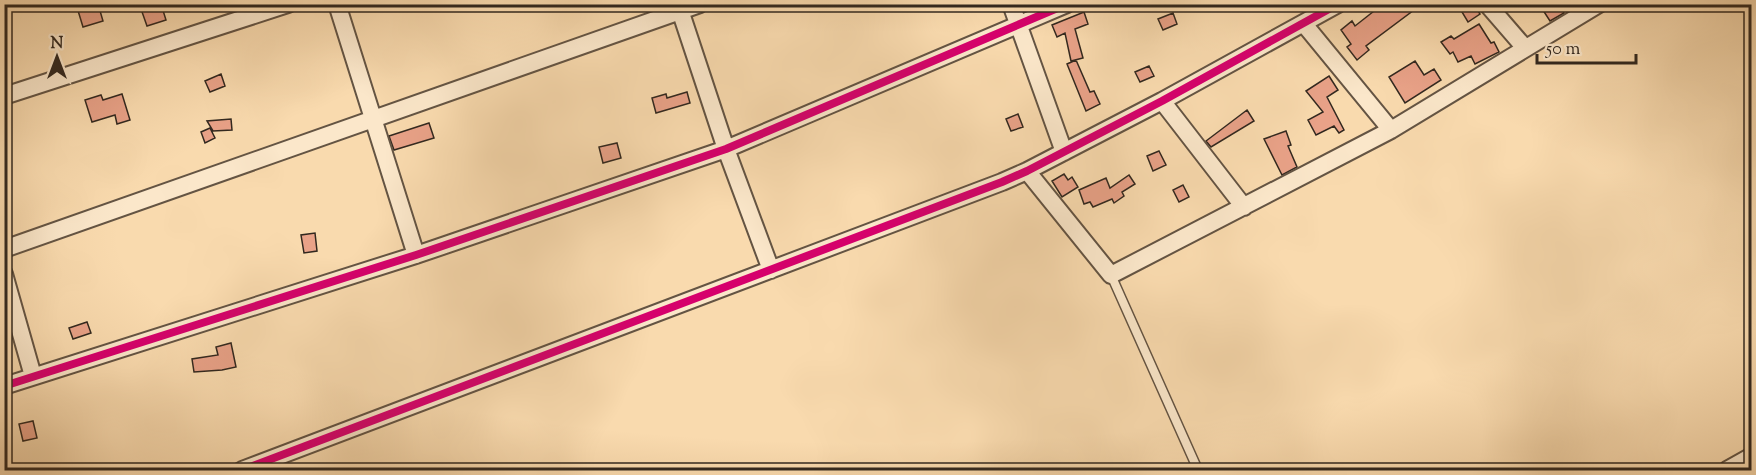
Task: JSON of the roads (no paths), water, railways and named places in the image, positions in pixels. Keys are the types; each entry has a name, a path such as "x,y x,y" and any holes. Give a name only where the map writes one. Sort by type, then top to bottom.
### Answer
{"street":[{"path":"4,96 288,4"},
{"path":"337,4 416,255"},
{"path":"4,249 372,120 680,8 700,4"},
{"path":"1011,4 1064,152"},
{"path":"4,386 416,255 726,149 1067,4"},
{"path":"242,471 1027,171 1338,4"},
{"path":"1487,4 1525,48"},
{"path":"1027,171 1111,275 1391,130 1599,4"},
{"path":"680,8 726,149 771,270"},
{"path":"1304,24 1391,130"},
{"path":"1161,101 1244,207"},
{"path":"4,274 33,376"},
{"path":"1727,471 1752,456"}],"lane":[{"path":"1111,275 1198,471"}]}
